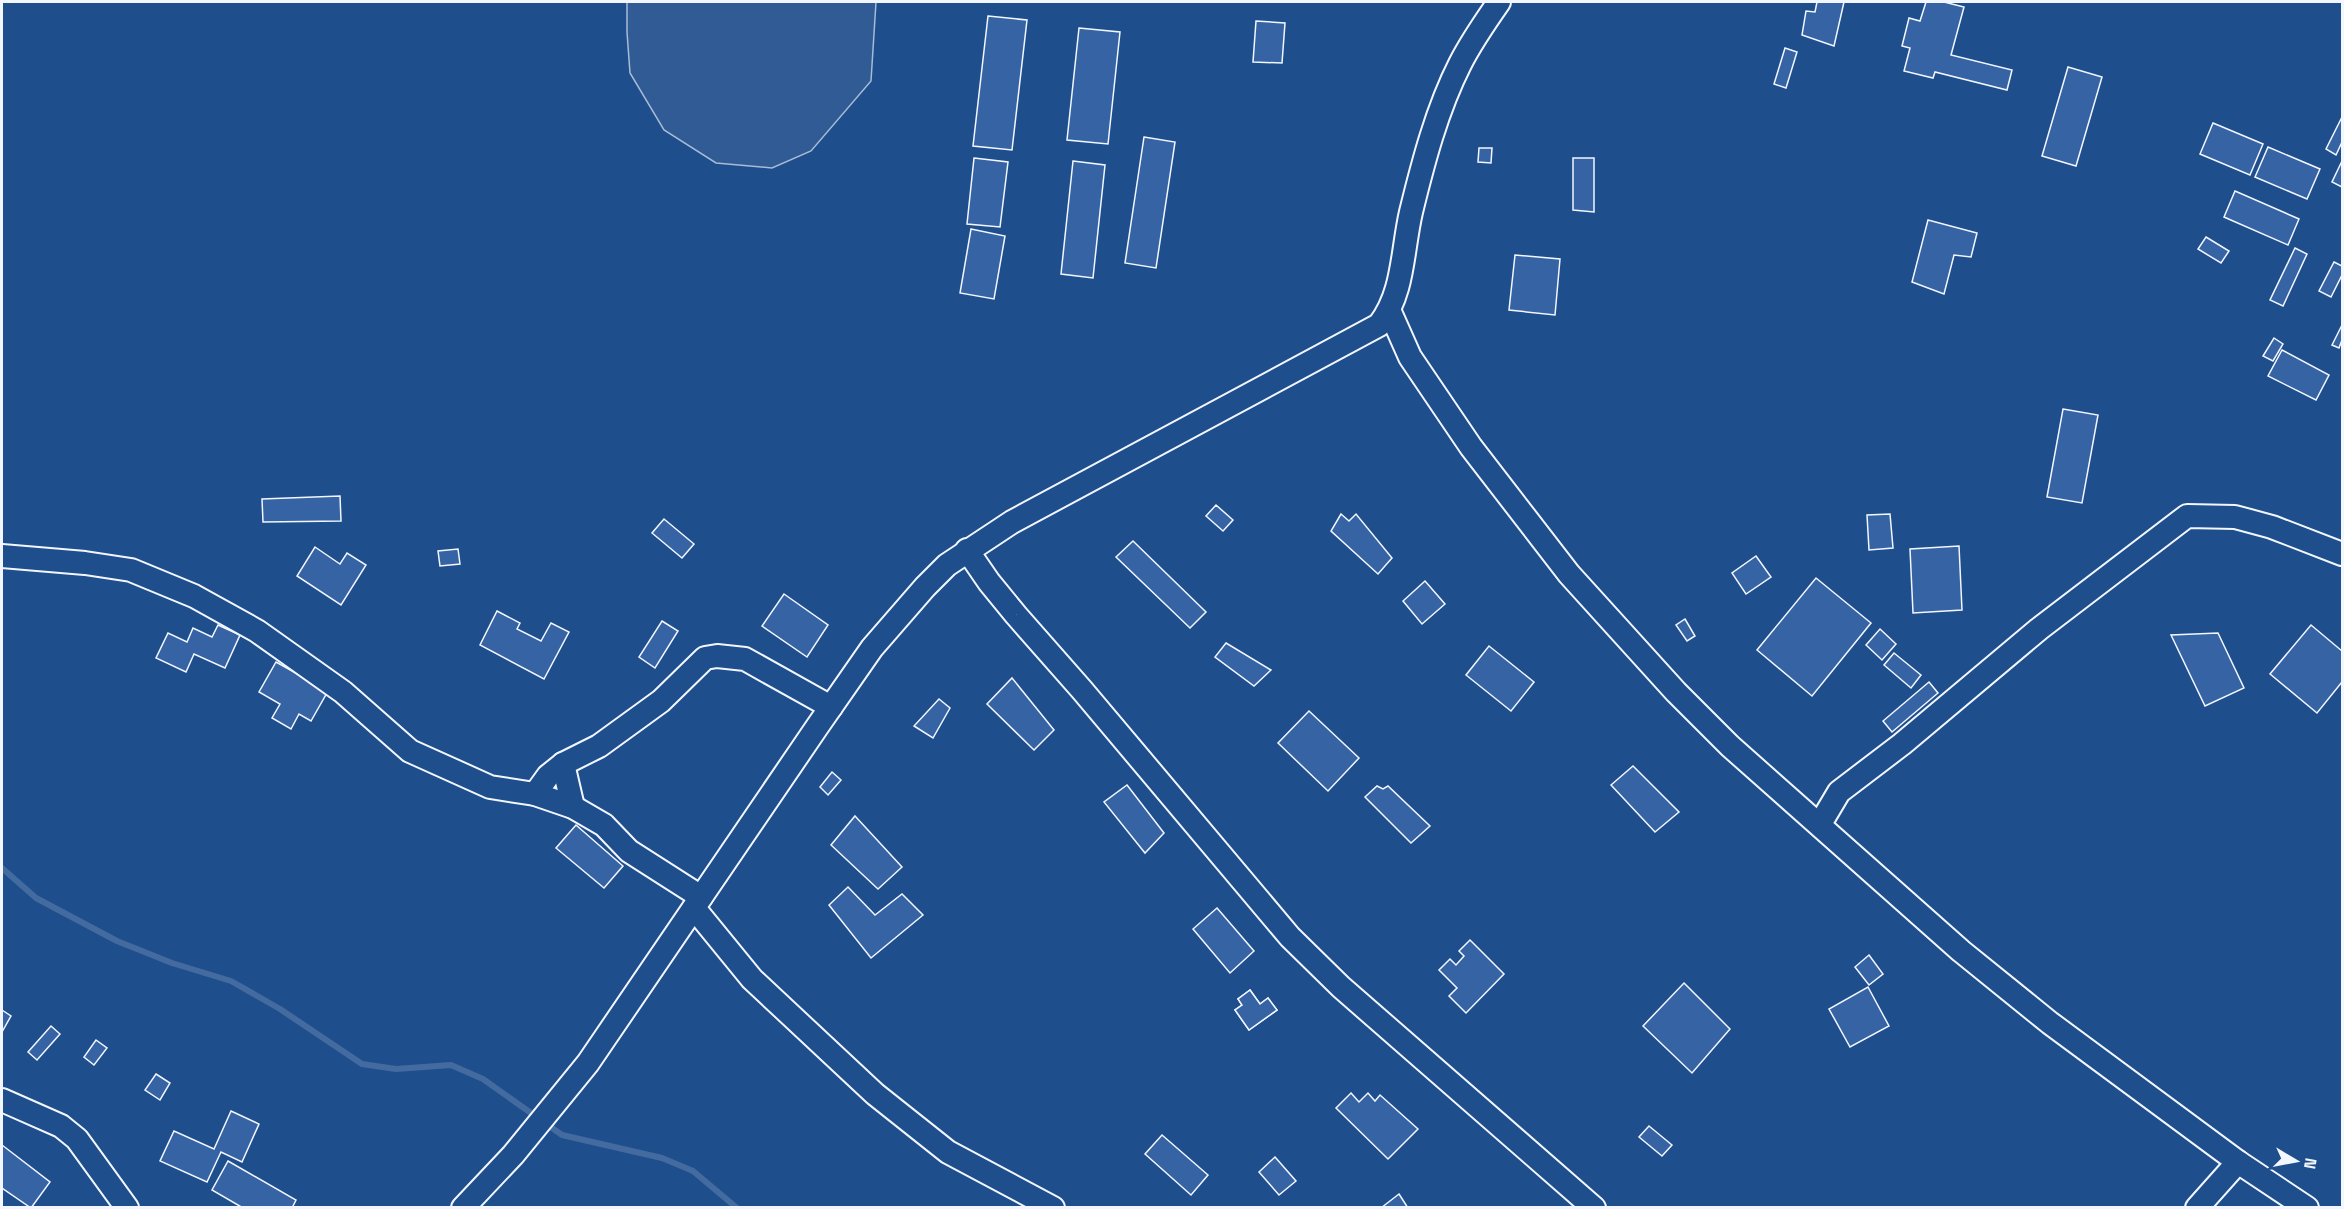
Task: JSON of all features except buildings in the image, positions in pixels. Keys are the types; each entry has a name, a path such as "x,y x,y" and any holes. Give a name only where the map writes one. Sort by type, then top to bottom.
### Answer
{"street":[{"path":"463,1208 513,1155 588,1063 831,707 873,648 925,587 967,550 1012,522 1379,325 1390,312 1397,293 1411,213 1438,117 1460,64 1499,2"},
{"path":"1390,312 1410,357 1471,447 1569,574 1683,700 1730,746 1970,958 2050,1023 2238,1162 2307,1208"},
{"path":"1820,824 1839,792 1902,744 2039,629 2187,516 2235,517 2343,554"},
{"path":"2319,544 2343,537"},
{"path":"967,550 1016,615 1083,690 1290,937 1341,987 1594,1208"},
{"path":"2,556 131,570 194,596 257,631 343,692 410,751 490,787 535,794 573,807 604,825 629,851 698,902 752,979 875,1094 948,1152 1053,1208"},
{"path":"535,794 548,776 563,764 599,746 661,701 705,658 717,656 745,659 831,707"},
{"path":"563,764 573,807"},
{"path":"2,1100 61,1126 77,1139 127,1208"},
{"path":"2197,1208 2238,1162"}],"shaded area":[{"path":"627,2 876,2 871,81 811,151 772,168 716,163 664,130 630,73"}],"waterway":[{"path":"2,868 36,898 117,941 172,963 231,981 280,1009 362,1064 396,1069 451,1065 483,1079 562,1135 662,1158 693,1171 737,1208"}]}
